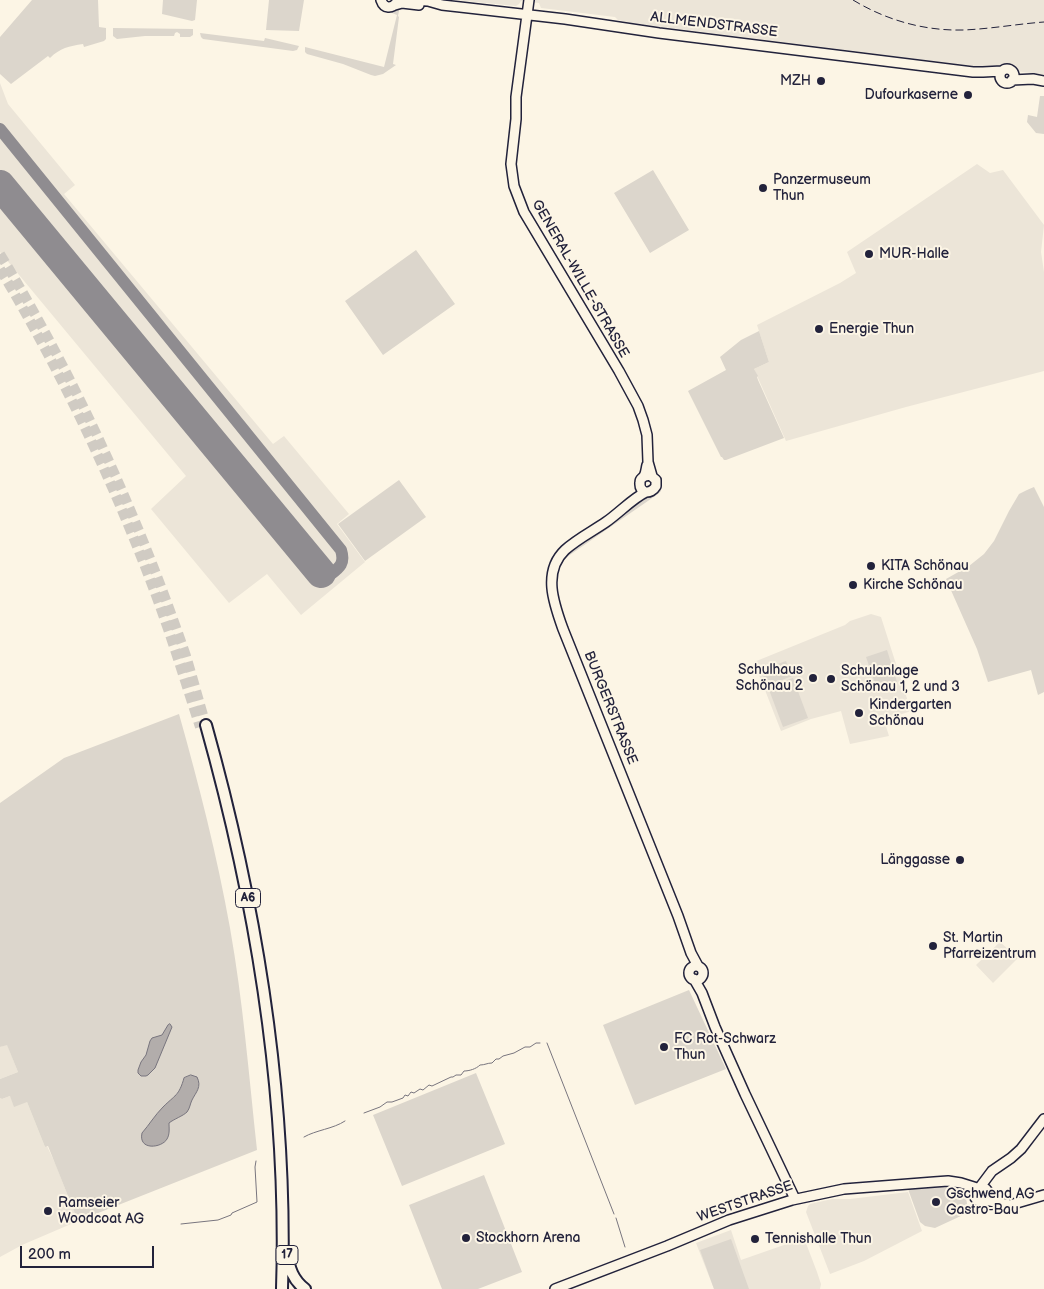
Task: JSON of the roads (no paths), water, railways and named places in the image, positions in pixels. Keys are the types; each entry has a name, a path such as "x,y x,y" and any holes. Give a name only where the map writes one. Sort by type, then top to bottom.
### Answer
{"highway":[{"name":"A6","path":"275,1289 273,1158 257,997 248,935 234,864 203,726 224,790 239,855 267,1020 280,1158 282,1289"},
{"name":"17","path":"282,1216 290,1268 296,1280 306,1289"}],"main road":[{"name":"ALLMENDSTRASSE","path":"379,1 388,7 398,3 428,1 442,5 676,35 983,72 1002,75 1006,82 1010,82 1012,76 1044,81"},
{"name":"GENERAL-WILLE-STRASSE","path":"529,1 516,97 516,119 512,155 515,190 526,216 636,402 647,435 648,476"},
{"path":"648,476 656,480 656,486 653,491 643,489 641,480 648,476"},
{"name":"BURGERSTRASSE","path":"643,489 612,518 563,552 554,568 552,590 563,630 678,916 695,967 701,968 703,972 698,978 715,1027 795,1199"},
{"path":"987,1196 978,1201 976,1199 977,1190 992,1171 1022,1148 1044,1119"},
{"name":"WESTSTRASSE","path":"555,1289 729,1220 795,1199 835,1190 934,1182 961,1183 977,1190"},
{"path":"977,1190 986,1188 987,1196"},
{"path":"987,1196 1010,1205 1044,1195"}],"waterway":[{"path":"364,1113 387,1102 403,1098 405,1095 408,1096 411,1092 423,1090 429,1085 432,1086 456,1075 461,1075 464,1071 492,1063 503,1056 540,1043"},
{"path":"547,1043 614,1214"},
{"path":"304,1137 345,1121"},
{"path":"181,1224 218,1220 257,1202 256,1161"},
{"path":"616,1218 625,1247"}],"tunnel":[{"path":"0,254 55,351 104,450 148,552 186,656 206,725"},
{"path":"0,269 64,386 121,507 160,607 200,727"}],"railway":[{"path":"853,0 892,19 934,29 963,30 1044,22"}],"place":[{"name":"MZH","path":"821,81"},
{"name":"Dufourkaserne","path":"968,95"},
{"name":"Panzermuseum Thun","path":"763,188"},
{"name":"MUR-Halle","path":"869,254"},
{"name":"Energie Thun","path":"819,329"},
{"name":"KITA Schönau","path":"871,566"},
{"name":"Kirche Schönau","path":"853,585"},
{"name":"Schulhaus Schönau 2","path":"813,678"},
{"name":"Schulanlage Schönau 1, 2 und 3","path":"831,679"},
{"name":"Kindergarten Schönau","path":"859,713"},
{"name":"Länggasse","path":"960,860"},
{"name":"St. Martin Pfarreizentrum","path":"933,946"},
{"name":"FC Rot-Schwarz Thun","path":"664,1047"},
{"name":"Gschwend AG Gastro-Bau","path":"936,1202"},
{"name":"Ramseier Woodcoat AG","path":"48,1211"},
{"name":"Stockhorn Arena","path":"466,1238"},
{"name":"Tennishalle Thun","path":"755,1239"}]}
